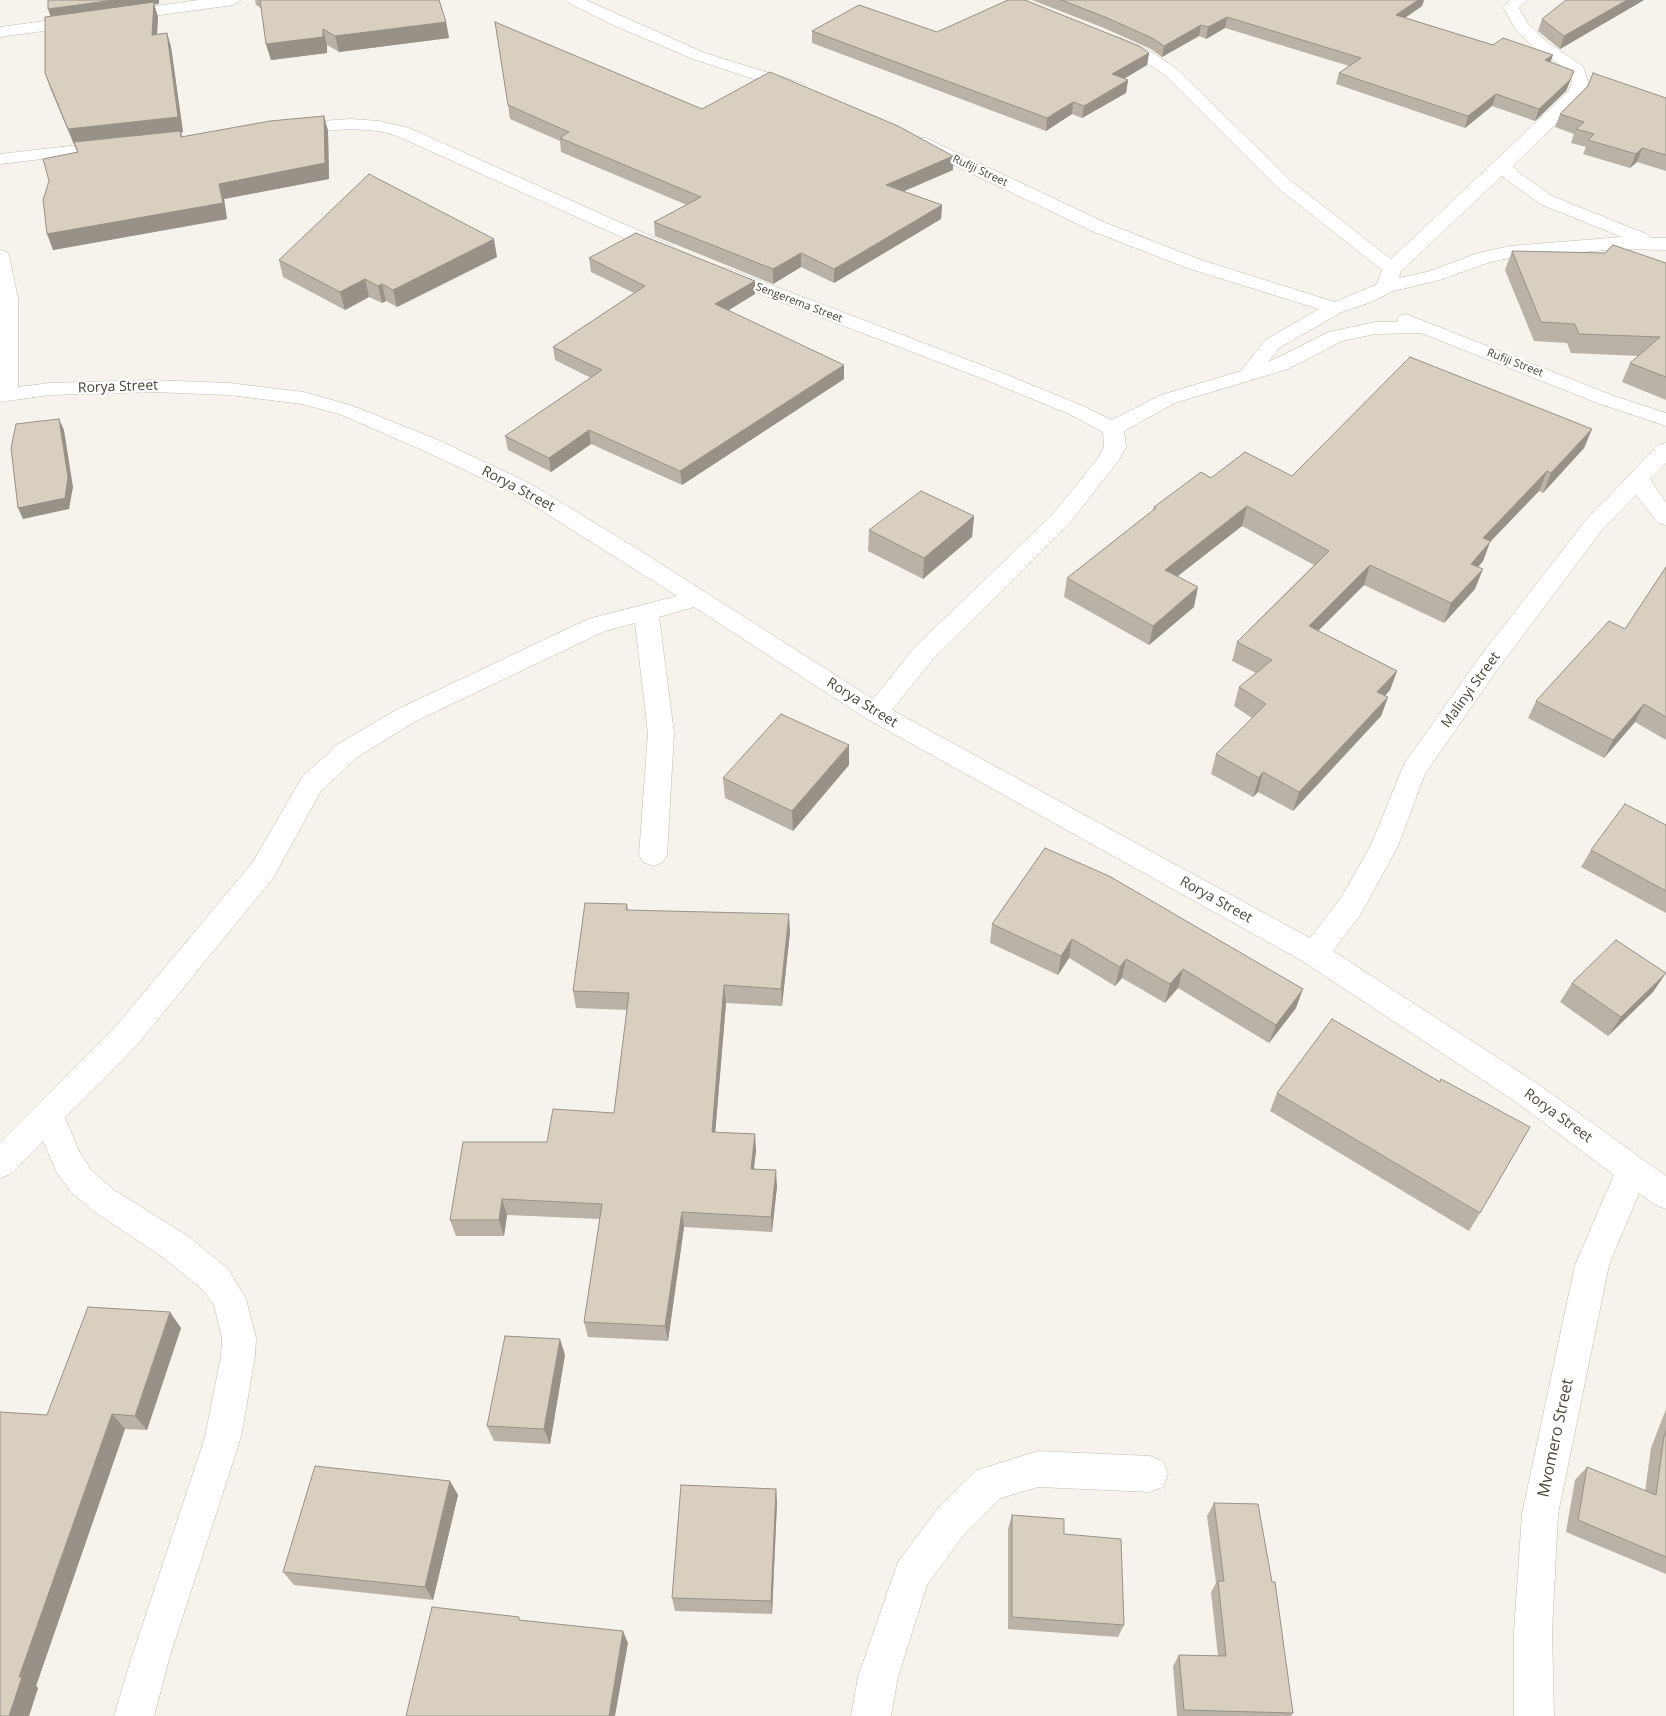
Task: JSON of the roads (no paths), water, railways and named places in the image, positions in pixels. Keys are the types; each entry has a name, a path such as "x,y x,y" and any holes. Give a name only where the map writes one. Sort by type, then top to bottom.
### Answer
{"street":[{"path":"0,32 233,0"},
{"path":"574,0 621,24 699,56 784,82 810,93"},
{"path":"1248,375 1272,344 1335,308 1367,297 1389,278 1576,94 1580,82 1577,69 1540,45 1522,27 1511,8 1519,0"},
{"path":"1097,33 1144,54 1171,72 1285,185 1389,278 1440,273 1485,257 1510,252 1618,243 1659,244"},
{"name":"Sengerema Street","path":"267,130 327,124 351,124 379,126 403,132 690,261 998,378 1076,410 1113,429"},
{"name":"Rufiji Street","path":"904,134 1099,227 1194,264 1335,308"},
{"path":"0,159 134,144"},
{"path":"1502,166 1519,182 1546,200 1659,244"},
{"path":"0,256 8,298 4,396"},
{"name":"Rufiji Street","path":"1367,297 1423,327 1607,400 1666,420"},
{"path":"876,713 924,653 1062,519 1108,460 1114,447 1113,429 1150,407 1168,399 1281,365 1336,336 1375,328 1423,327"},
{"name":"Rorya Street","path":"4,396 50,389 153,386 229,389 312,400 346,410 428,444 523,489 698,598 876,713 1314,954 1527,1093 1666,1195"},
{"name":"Malinyi Street","path":"1314,954 1351,906 1384,846 1413,771 1488,664 1529,613 1550,581 1594,525 1666,450"},
{"path":"1638,479 1666,518"},
{"path":"0,1164 126,1036 256,879 304,796 325,769 347,751 461,689 597,626 698,598"},
{"path":"646,612 661,733 653,855"},
{"path":"49,1116 67,1161 81,1181 103,1200 176,1247 216,1280 229,1299 239,1338 237,1364 223,1437 172,1590 134,1716"},
{"name":"Mvomero Street","path":"1534,1716 1533,1632 1540,1514 1592,1264 1632,1171"},
{"path":"871,1716 878,1677 911,1575 952,1520 990,1483 1038,1469 1150,1474"}]}
